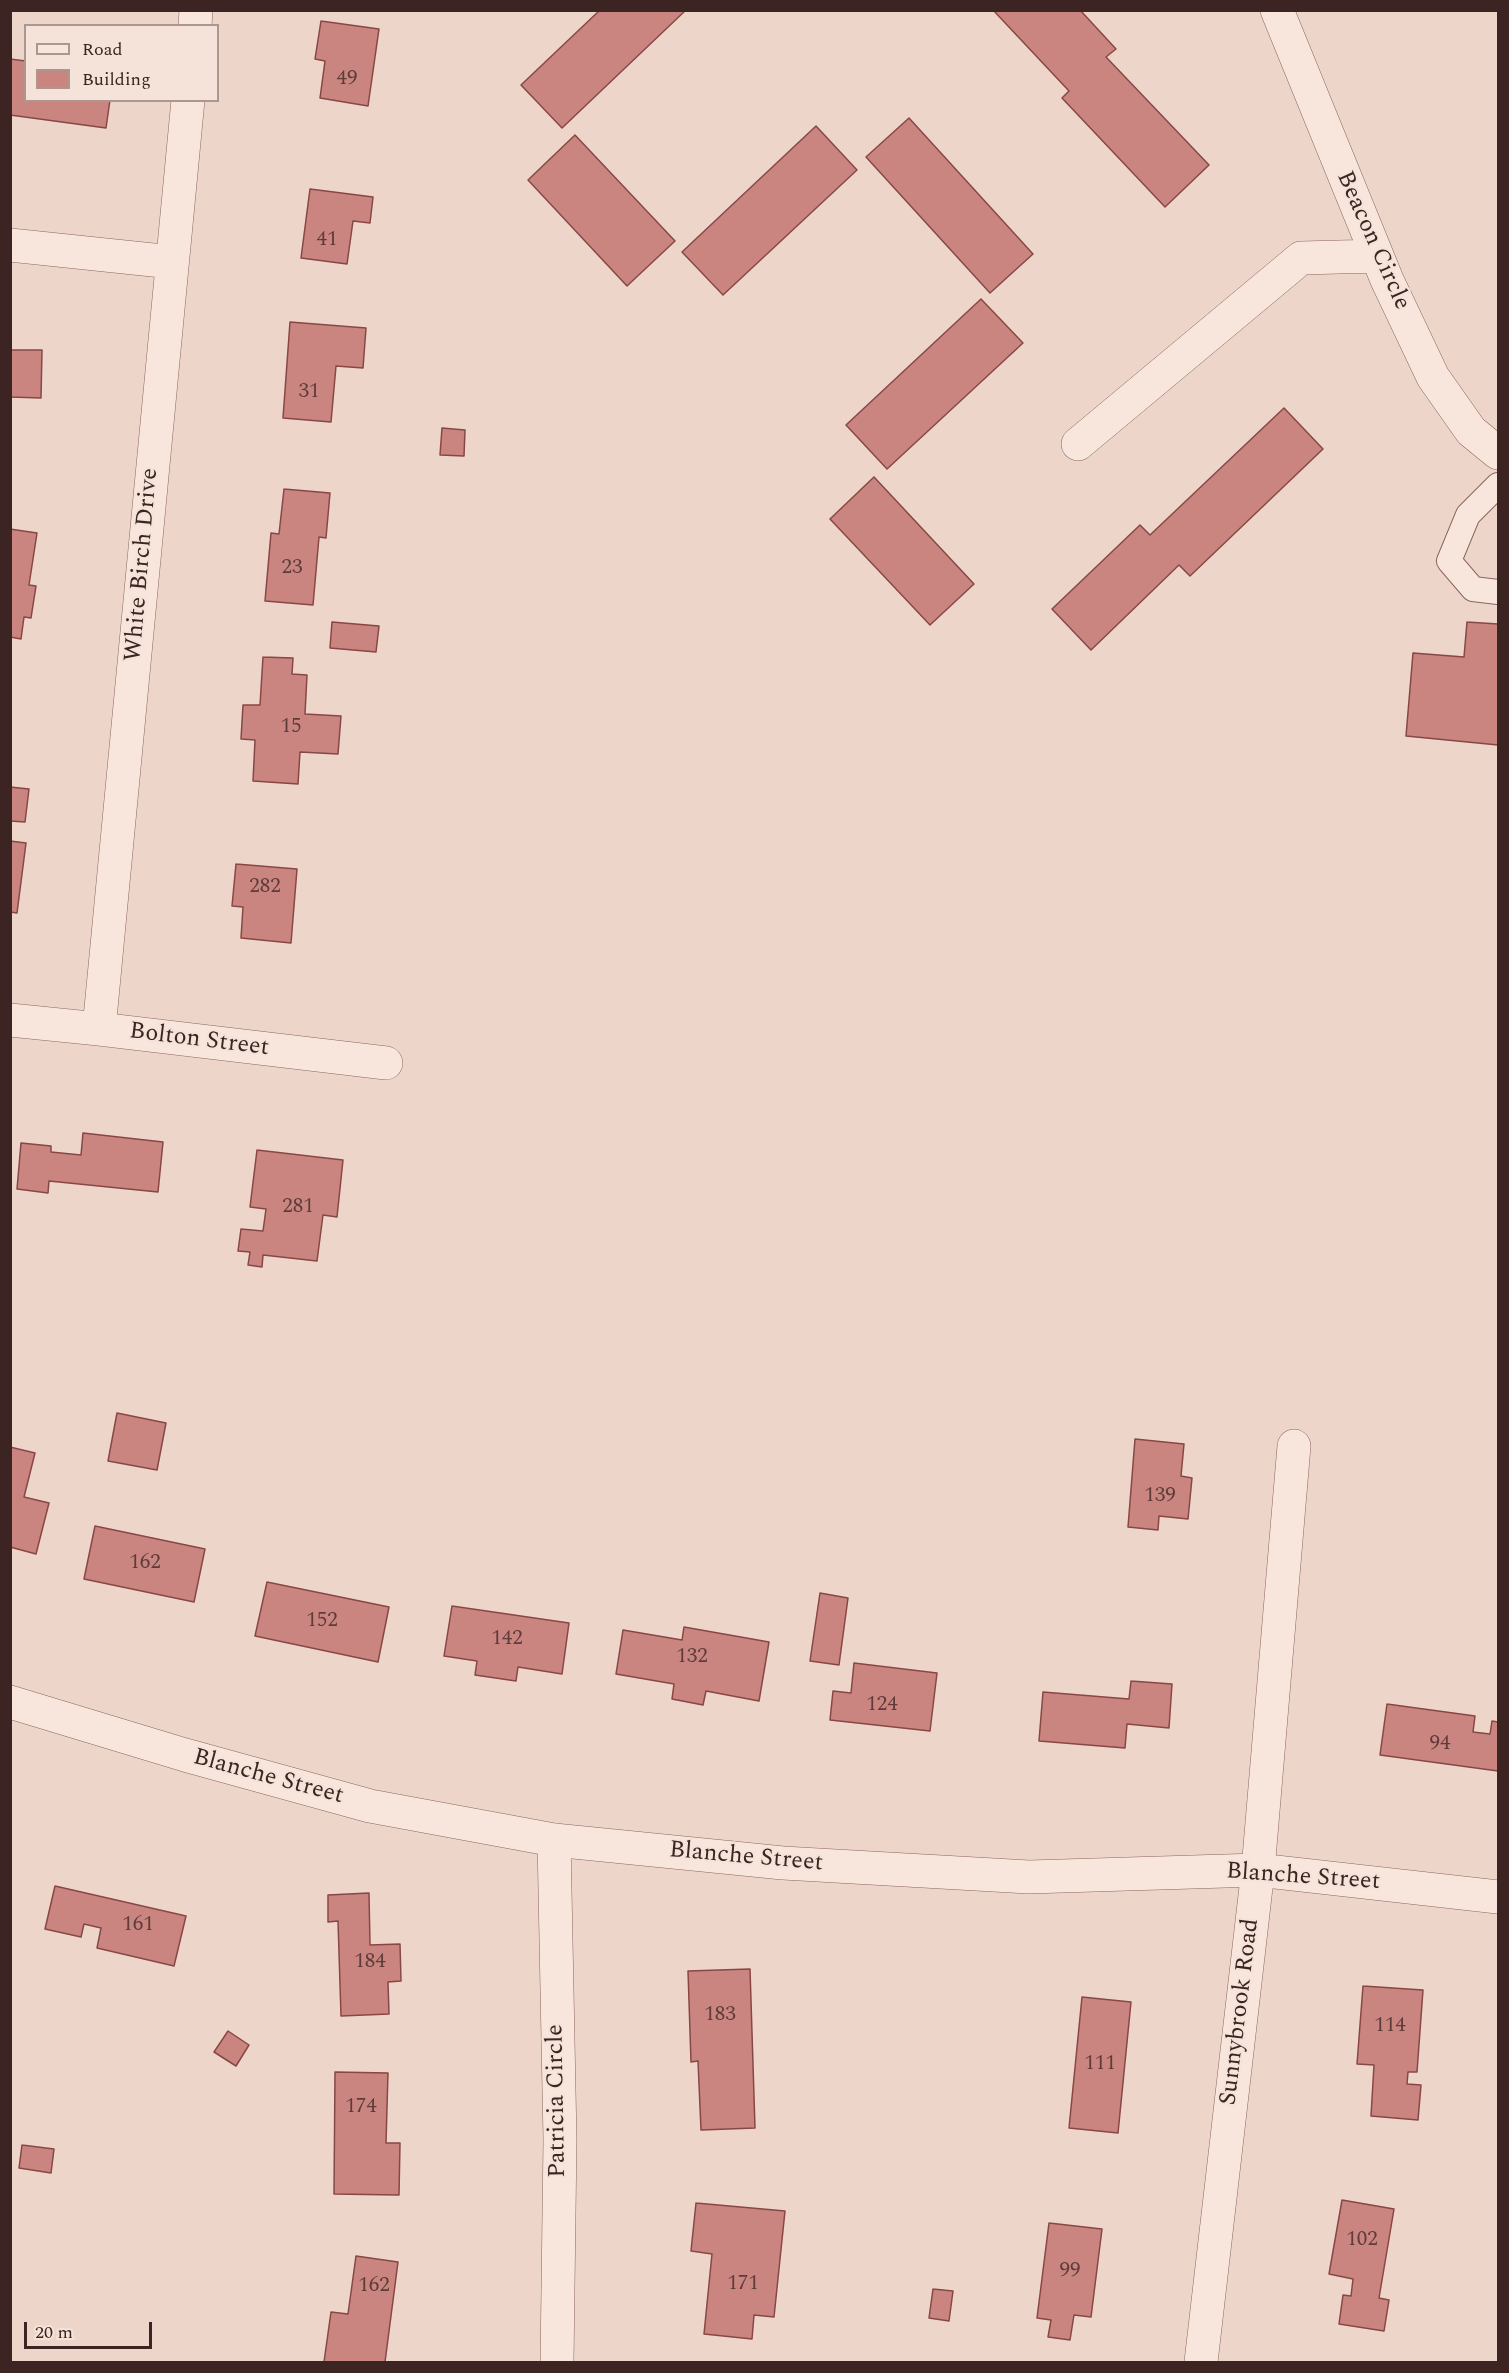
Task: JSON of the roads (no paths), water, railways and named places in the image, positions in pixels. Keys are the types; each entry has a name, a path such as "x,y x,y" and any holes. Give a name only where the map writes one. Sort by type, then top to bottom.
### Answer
{"street":[{"name":"Beacon Circle","path":"1277,10 1377,256 1433,377 1471,431 1498,453"},
{"name":"White Birch Drive","path":"99,1029 188,102"},
{"path":"10,245 172,262"},
{"path":"1078,444 1300,258 1377,256"},
{"name":"Bolton Street","path":"10,1020 386,1063"},
{"name":"Sunnybrook Road","path":"1201,2362 1258,1870 1294,1446"},
{"name":"Blanche Street","path":"10,1702 185,1755 370,1806 554,1840 783,1863 1029,1877 1258,1870 1498,1897"},
{"name":"Patricia Circle","path":"554,1840 560,2140 557,2362"}],"lane":[{"path":"1498,485 1468,515 1449,561 1473,589 1498,592"}]}
